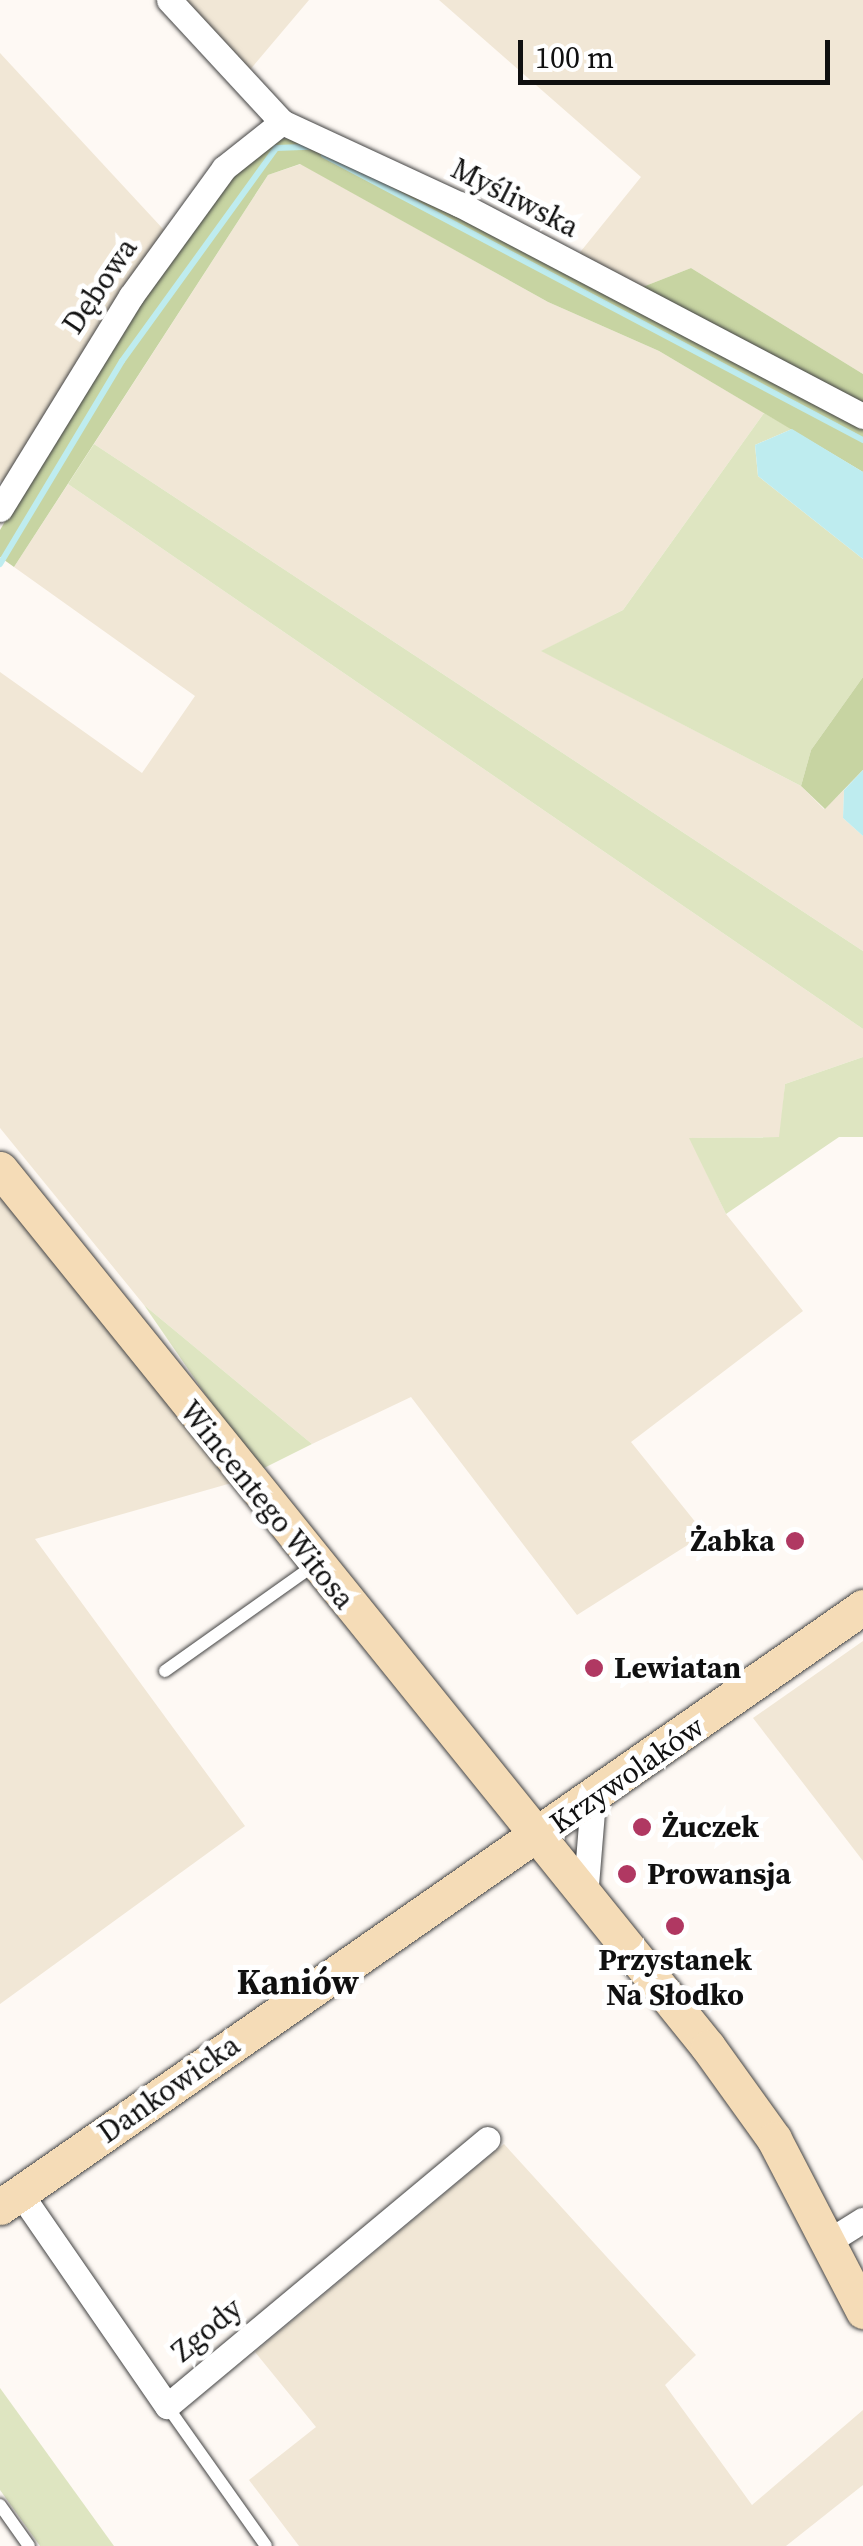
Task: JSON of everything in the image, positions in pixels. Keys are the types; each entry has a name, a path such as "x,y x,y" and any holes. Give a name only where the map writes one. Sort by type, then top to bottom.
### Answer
{"street":[{"name":"Myśliwska","path":"169,0 282,122 459,204 863,416"},
{"name":"Dębowa","path":"0,509 130,296 224,168 282,122"},
{"name":"Wincentego Witosa","path":"0,1170 746,2098 829,2242 863,2312"},
{"name":"Krzywolaków","path":"538,1838 863,1607"},
{"path":"585,1897 593,1799"},
{"name":"Dankowicka","path":"10,2200 538,1838"},
{"name":"Zgody","path":"10,2200 167,2406 487,2139"},
{"path":"829,2242 863,2220"}],"lane":[{"path":"166,1671 314,1565"},
{"path":"167,2406 266,2546"},
{"path":"0,2505 30,2546"}],"shaded area":[{"path":"183,0 309,0 249,71"},
{"path":"439,0 863,0 863,374 691,268 640,288 577,256 641,177"},
{"path":"0,53 164,230 3,484 0,480"},
{"path":"301,164 548,302 659,351 764,413 623,610 542,651 801,786 824,809 844,790 843,818 863,836 863,951 94,444 268,175"},
{"path":"68,484 863,1029 863,1057 785,1084 780,1137 690,1138 726,1214 803,1311 631,1442 705,1534 577,1615 411,1397 312,1444 144,1305 0,1128 0,672 142,773 195,696 14,567"},
{"path":"0,1182 235,1482 35,1539 245,1826 0,2004"},
{"path":"863,1641 863,1861 753,1718"},
{"path":"504,2144 696,2355 665,2385 752,2505 863,2410 863,2485 786,2546 299,2546 249,2480 316,2427 255,2352"}],"green space":[{"path":"302,138 640,288 691,268 863,374 863,472 659,351 548,302 300,164 268,175 14,567 0,557 0,530 134,302 232,173 273,139"},
{"path":"764,413 792,429 755,445 758,476 863,559 863,677 811,750 801,786 541,651 623,610"},
{"path":"94,444 863,951 863,1029 68,484"},
{"path":"863,677 863,770 825,809 801,786 811,750"},
{"path":"863,1057 863,1137 839,1137 726,1214 689,1138 779,1137 785,1084"},
{"path":"144,1305 312,1444 258,1471"},
{"path":"0,2388 114,2546 40,2546 0,2490"}],"water":[{"path":"792,429 863,472 863,559 758,476 755,445"},
{"path":"863,770 863,836 843,818 844,790"}],"waterway":[{"path":"0,564 122,361 276,148 309,147"},
{"path":"324,155 863,440"}],"place":[{"name":"Żabka","path":"795,1541"},
{"name":"Lewiatan","path":"594,1668"},
{"name":"Żuczek","path":"642,1827"},
{"name":"Prowansja","path":"627,1874"},
{"name":"Przystanek Na Słodko","path":"675,1926"}],"district":[{"name":"Kaniów","path":"298,1982"}]}
